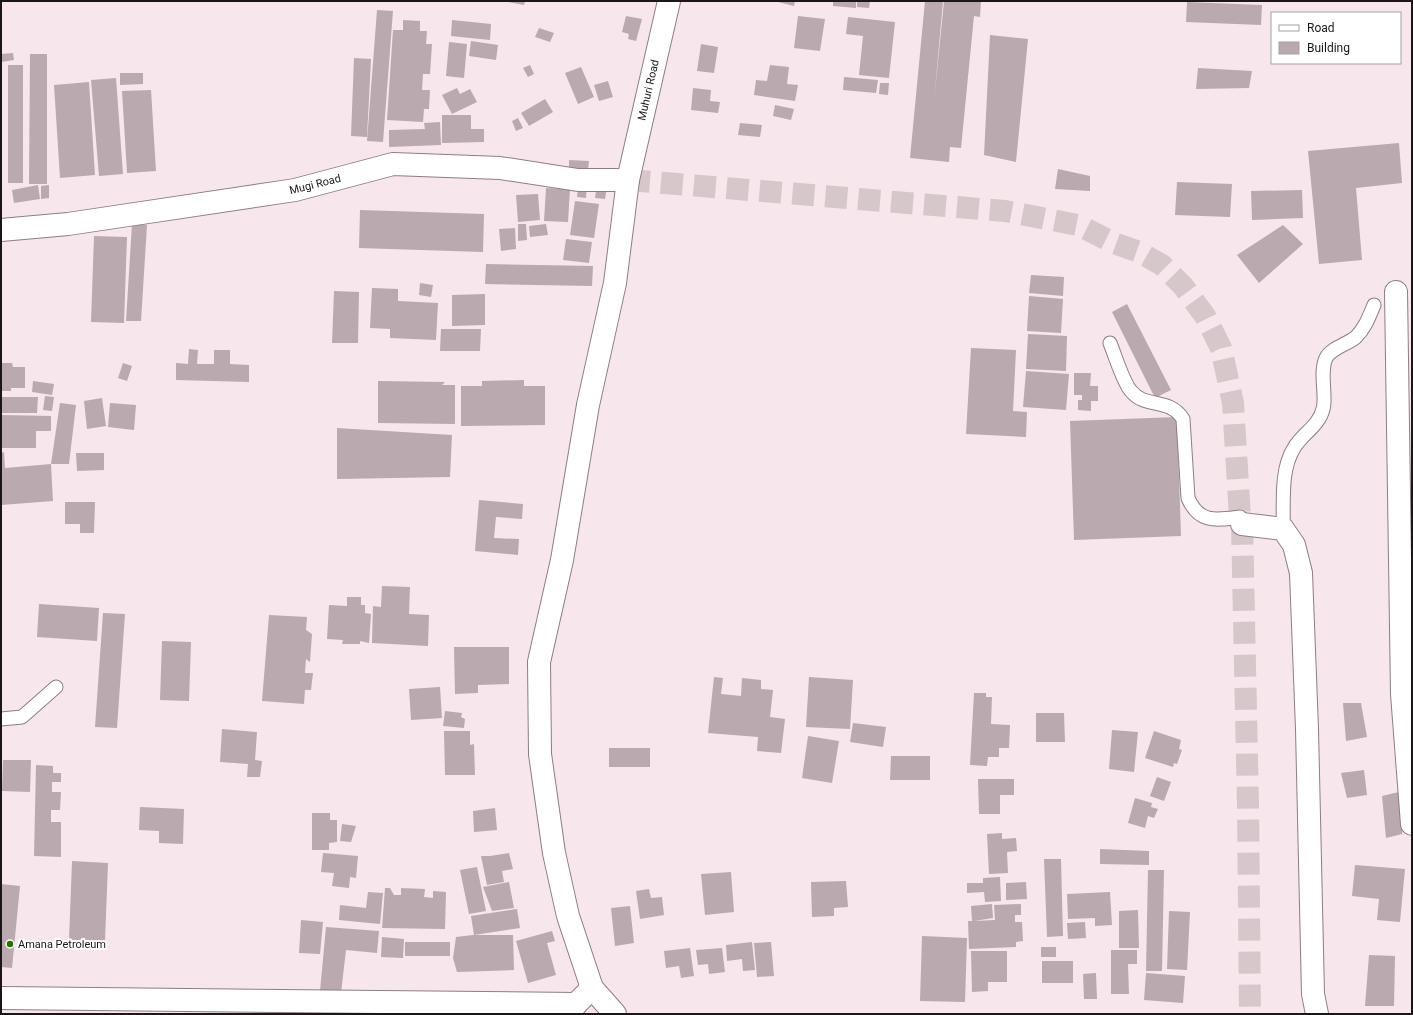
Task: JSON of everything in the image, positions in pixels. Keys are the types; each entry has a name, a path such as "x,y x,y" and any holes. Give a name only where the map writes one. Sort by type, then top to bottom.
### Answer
{"street":[{"name":"Muhuri Road","path":"592,988 568,916 554,852 540,754 539,662 562,560 588,405 615,283 628,180 669,1"},
{"name":"Mugi Road","path":"1,230 68,224 295,190 393,164 500,168 578,180 628,180"},
{"path":"1396,292 1402,694 1412,824"},
{"path":"1241,520 1283,529 1294,545 1301,573 1307,729 1313,994 1318,1014"},
{"path":"1,998 115,1007 573,1009 592,988 615,1014"}],"lane":[{"path":"1283,529 1286,468 1294,448 1313,426 1324,408 1322,385 1326,358 1331,352 1356,337 1365,326 1374,305"},
{"path":"1110,343 1130,390 1138,398 1172,407 1179,412 1183,419 1188,498 1192,509 1199,516 1220,520 1241,520"},
{"path":"1,719 22,717 56,687"}],"building":[{"path":"502,1 525,1 524,5"},
{"path":"774,1 795,1 794,6"},
{"path":"833,1 856,1 856,8 833,6"},
{"path":"857,1 870,1 869,8 857,7"},
{"path":"925,1 943,1 934,101 944,1 981,1 980,17 974,16 961,148 950,147 949,162 910,158"},
{"path":"1187,2 1262,5 1261,25 1186,22"},
{"path":"377,10 393,11 383,142 367,141"},
{"path":"626,16 642,19 636,41 628,39 629,34 622,32"},
{"path":"798,16 825,19 820,51 794,48"},
{"path":"848,17 895,22 889,78 859,75 863,36 846,34"},
{"path":"403,20 420,21 420,31 427,31 426,44 432,44 430,74 423,74 422,90 430,90 429,109 424,109 423,122 387,120 393,30 403,30"},
{"path":"452,20 491,24 490,40 451,36"},
{"path":"539,28 554,33 550,42 535,37"},
{"path":"990,35 1028,39 1016,162 984,155"},
{"path":"471,41 498,45 496,60 469,56"},
{"path":"449,42 467,44 464,78 446,76"},
{"path":"701,44 718,47 714,73 697,71"},
{"path":"13,53 14,60 1,62 1,54"},
{"path":"30,54 47,54 47,184 29,184"},
{"path":"354,58 371,59 367,137 351,136"},
{"path":"8,65 23,65 23,183 8,183"},
{"path":"530,65 534,74 528,77 523,68"},
{"path":"770,65 789,67 787,84 798,85 795,101 754,95 756,80 767,81"},
{"path":"581,67 594,97 578,104 565,73"},
{"path":"1198,68 1252,71 1249,88 1196,89"},
{"path":"120,73 143,73 143,84 120,85"},
{"path":"844,77 878,80 876,93 843,90"},
{"path":"116,78 123,174 99,176 91,80"},
{"path":"608,81 613,97 599,101 594,85"},
{"path":"89,82 95,175 60,178 54,85"},
{"path":"880,83 889,83 888,95 879,94"},
{"path":"457,88 460,94 470,89 477,102 452,114 442,95"},
{"path":"693,88 711,90 710,101 720,102 718,113 691,110"},
{"path":"151,90 156,171 127,173 122,91"},
{"path":"545,99 553,112 529,126 521,113"},
{"path":"775,105 794,109 791,120 773,116"},
{"path":"442,115 471,115 471,129 484,129 484,142 442,143"},
{"path":"518,118 523,128 516,131 512,121"},
{"path":"440,122 441,145 389,147 389,130 425,129 424,123"},
{"path":"740,123 762,125 760,137 738,135"},
{"path":"1399,143 1402,183 1356,188 1362,260 1319,264 1308,151"},
{"path":"569,160 589,161 588,170 569,169"},
{"path":"1058,169 1090,176 1090,191 1055,189"},
{"path":"579,181 587,183 586,198 577,197"},
{"path":"1177,182 1232,184 1230,217 1175,215"},
{"path":"597,184 607,186 605,199 595,198"},
{"path":"38,185 40,199 14,203 12,190"},
{"path":"49,185 49,198 41,199 41,186"},
{"path":"546,188 570,189 568,222 544,221"},
{"path":"1302,190 1303,218 1252,220 1251,191"},
{"path":"538,194 540,220 518,222 516,195"},
{"path":"575,201 599,204 594,238 570,235"},
{"path":"360,210 484,214 483,252 359,248"},
{"path":"132,224 147,225 141,321 126,321"},
{"path":"518,224 526,224 527,240 518,241"},
{"path":"546,224 548,235 530,237 529,226"},
{"path":"1283,225 1303,244 1259,283 1237,255"},
{"path":"515,228 516,249 501,251 499,229"},
{"path":"94,236 127,237 124,323 91,322"},
{"path":"566,239 592,242 589,263 563,260"},
{"path":"486,264 593,266 592,286 485,284"},
{"path":"1031,275 1064,277 1063,296 1029,293"},
{"path":"420,283 433,285 431,297 419,295"},
{"path":"372,288 398,289 398,301 438,303 436,340 390,338 390,329 370,328"},
{"path":"334,291 359,292 358,343 332,343"},
{"path":"485,294 485,325 452,326 452,295"},
{"path":"1029,296 1063,299 1061,333 1027,331"},
{"path":"1127,304 1171,390 1155,398 1112,312"},
{"path":"441,329 481,329 480,351 440,351"},
{"path":"1028,334 1067,336 1066,371 1026,369"},
{"path":"971,348 1016,350 1013,411 1027,412 1026,437 966,434"},
{"path":"189,349 198,350 197,364 214,364 214,350 230,350 230,364 249,365 249,382 176,380 176,363 188,364"},
{"path":"1,363 12,363 13,367 25,367 25,388 11,388 11,391 1,391"},
{"path":"123,363 132,366 127,381 118,378"},
{"path":"1026,371 1069,374 1066,410 1023,407"},
{"path":"1074,373 1091,373 1090,386 1098,386 1098,401 1091,401 1091,411 1078,410 1078,400 1082,400 1082,395 1074,395"},
{"path":"524,380 524,386 545,386 545,425 461,426 461,386 482,386 482,381"},
{"path":"33,381 54,384 52,395 32,392"},
{"path":"378,381 445,382 442,385 455,385 455,424 378,423"},
{"path":"45,396 54,397 52,411 43,410"},
{"path":"1,397 38,397 37,413 1,413"},
{"path":"102,398 106,426 87,429 84,401"},
{"path":"60,403 76,405 69,464 51,464"},
{"path":"110,403 136,405 134,430 108,427"},
{"path":"1,415 51,416 51,431 36,431 36,448 1,448"},
{"path":"1177,417 1181,536 1074,540 1070,421"},
{"path":"337,428 452,435 450,477 337,479"},
{"path":"4,452 5,468 51,464 53,501 1,505 1,453"},
{"path":"76,453 104,453 104,470 77,471"},
{"path":"479,500 523,504 522,519 496,517 494,538 519,539 518,555 475,551"},
{"path":"65,502 95,502 94,533 80,533 80,524 65,524"},
{"path":"382,586 410,587 409,614 429,615 428,646 372,643 373,606 381,607"},
{"path":"347,597 361,597 361,605 365,605 365,613 371,614 369,643 360,641 360,644 342,644 343,640 327,639 329,605 347,606"},
{"path":"39,604 99,608 97,641 37,637"},
{"path":"103,613 125,614 117,728 95,727"},
{"path":"269,615 307,617 306,630 312,634 310,662 306,659 305,673 313,673 311,690 305,690 304,704 262,701"},
{"path":"162,641 191,642 189,701 160,700"},
{"path":"454,647 509,647 509,684 478,685 478,693 455,694"},
{"path":"714,677 723,678 721,694 741,696 742,678 761,680 761,689 773,690 770,717 785,719 781,753 757,751 758,737 708,733"},
{"path":"809,677 853,680 850,729 806,727"},
{"path":"440,687 442,718 411,720 409,689"},
{"path":"974,693 986,693 986,697 992,697 991,724 1010,725 1009,748 999,748 999,757 988,757 987,766 970,765"},
{"path":"1343,703 1361,703 1367,737 1346,741"},
{"path":"445,711 462,713 461,717 465,719 464,728 443,726"},
{"path":"1036,713 1064,713 1065,742 1036,742"},
{"path":"853,723 886,727 883,747 850,742"},
{"path":"222,729 257,732 255,760 262,761 260,777 247,777 248,764 220,762"},
{"path":"1112,730 1138,732 1134,772 1109,769"},
{"path":"444,731 470,731 470,745 474,744 475,775 445,775"},
{"path":"1154,731 1181,740 1179,749 1182,750 1177,764 1174,763 1173,767 1145,758"},
{"path":"808,736 839,741 832,783 802,778"},
{"path":"609,748 650,748 650,767 609,767"},
{"path":"891,756 930,756 930,780 890,780"},
{"path":"3,760 31,760 30,792 2,791"},
{"path":"36,765 53,766 53,773 61,773 61,782 52,782 52,792 61,792 60,810 51,810 51,822 61,822 61,857 34,856"},
{"path":"1364,770 1367,795 1347,798 1341,773"},
{"path":"1157,777 1171,782 1164,801 1150,796"},
{"path":"978,779 1014,779 1014,795 1000,795 1000,814 979,814"},
{"path":"1403,791 1402,834 1386,838 1382,796"},
{"path":"1135,798 1152,803 1151,807 1158,809 1154,818 1148,816 1145,828 1128,823"},
{"path":"140,807 184,809 183,844 159,843 159,831 139,830"},
{"path":"495,808 497,830 474,832 473,811"},
{"path":"312,813 330,813 330,820 337,820 337,842 329,843 329,850 312,850"},
{"path":"342,824 356,826 351,842 340,841"},
{"path":"1002,833 1002,839 1016,838 1017,851 1007,852 1008,873 989,874 987,834"},
{"path":"1100,849 1149,851 1149,865 1100,864"},
{"path":"323,853 358,856 356,878 350,877 349,888 332,886 334,873 321,872"},
{"path":"509,853 513,869 502,871 504,882 487,885 481,856"},
{"path":"1044,859 1061,859 1063,936 1047,937"},
{"path":"72,861 108,863 105,941 69,940"},
{"path":"1355,865 1405,869 1400,922 1377,920 1379,899 1352,896"},
{"path":"477,867 486,911 469,914 460,870"},
{"path":"1148,870 1164,870 1162,971 1146,971"},
{"path":"731,872 734,912 705,915 701,874"},
{"path":"1000,877 1001,901 985,902 984,892 967,893 967,883 983,883 983,878"},
{"path":"846,881 848,907 834,908 834,916 812,917 811,882"},
{"path":"509,882 514,908 492,911 483,887"},
{"path":"1026,882 1027,899 1006,900 1006,883"},
{"path":"1,884 20,886 12,968 1,967"},
{"path":"385,888 390,888 394,895 401,895 401,888 425,889 424,897 433,898 433,891 446,892 445,929 382,928"},
{"path":"649,889 651,898 662,897 664,915 640,919 636,891"},
{"path":"368,892 383,893 380,924 339,920 340,905 366,908"},
{"path":"1110,892 1112,925 1095,926 1095,918 1068,919 1067,894"},
{"path":"992,904 993,918 974,921 995,920 994,905 1021,904 1021,915 1015,915 1015,922 1022,922 1023,941 1016,942 1016,947 969,949 968,921 972,921 971,906"},
{"path":"630,906 634,943 615,946 611,908"},
{"path":"517,909 520,928 474,935 471,916"},
{"path":"1138,910 1139,948 1119,948 1119,911"},
{"path":"1169,911 1190,912 1187,970 1167,969"},
{"path":"301,920 323,922 320,954 299,953"},
{"path":"1085,922 1086,938 1068,939 1067,923"},
{"path":"326,927 379,931 377,953 346,950 341,993 320,991"},
{"path":"552,931 555,941 547,943 556,975 528,983 516,941"},
{"path":"473,935 513,935 514,970 457,972 453,958 456,937"},
{"path":"922,936 967,938 965,1002 920,1001"},
{"path":"382,937 404,939 403,958 381,957"},
{"path":"405,942 450,942 450,956 405,956"},
{"path":"752,942 755,970 743,971 742,959 727,961 726,945"},
{"path":"771,942 774,976 757,977 754,943"},
{"path":"1041,947 1056,947 1056,957 1041,957"},
{"path":"690,948 694,976 681,978 679,966 666,968 664,951"},
{"path":"722,948 725,972 709,974 708,964 698,965 696,950"},
{"path":"1111,950 1137,950 1137,964 1128,964 1129,994 1111,994"},
{"path":"971,951 1007,951 1007,982 988,982 988,991 972,992"},
{"path":"1369,955 1395,956 1394,1006 1365,1006"},
{"path":"1042,961 1073,961 1073,983 1042,983"},
{"path":"1096,973 1097,999 1084,999 1083,974"},
{"path":"1146,973 1185,976 1183,1003 1144,1000"}],"tunnel":[{"path":"628,180 1005,211 1078,225 1114,243 1139,252 1162,265 1183,286 1205,316 1221,348 1233,403 1240,517 1242,524 1248,806 1250,1014"}],"place":[{"name":"Amana Petroleum","path":"10,944"}]}
